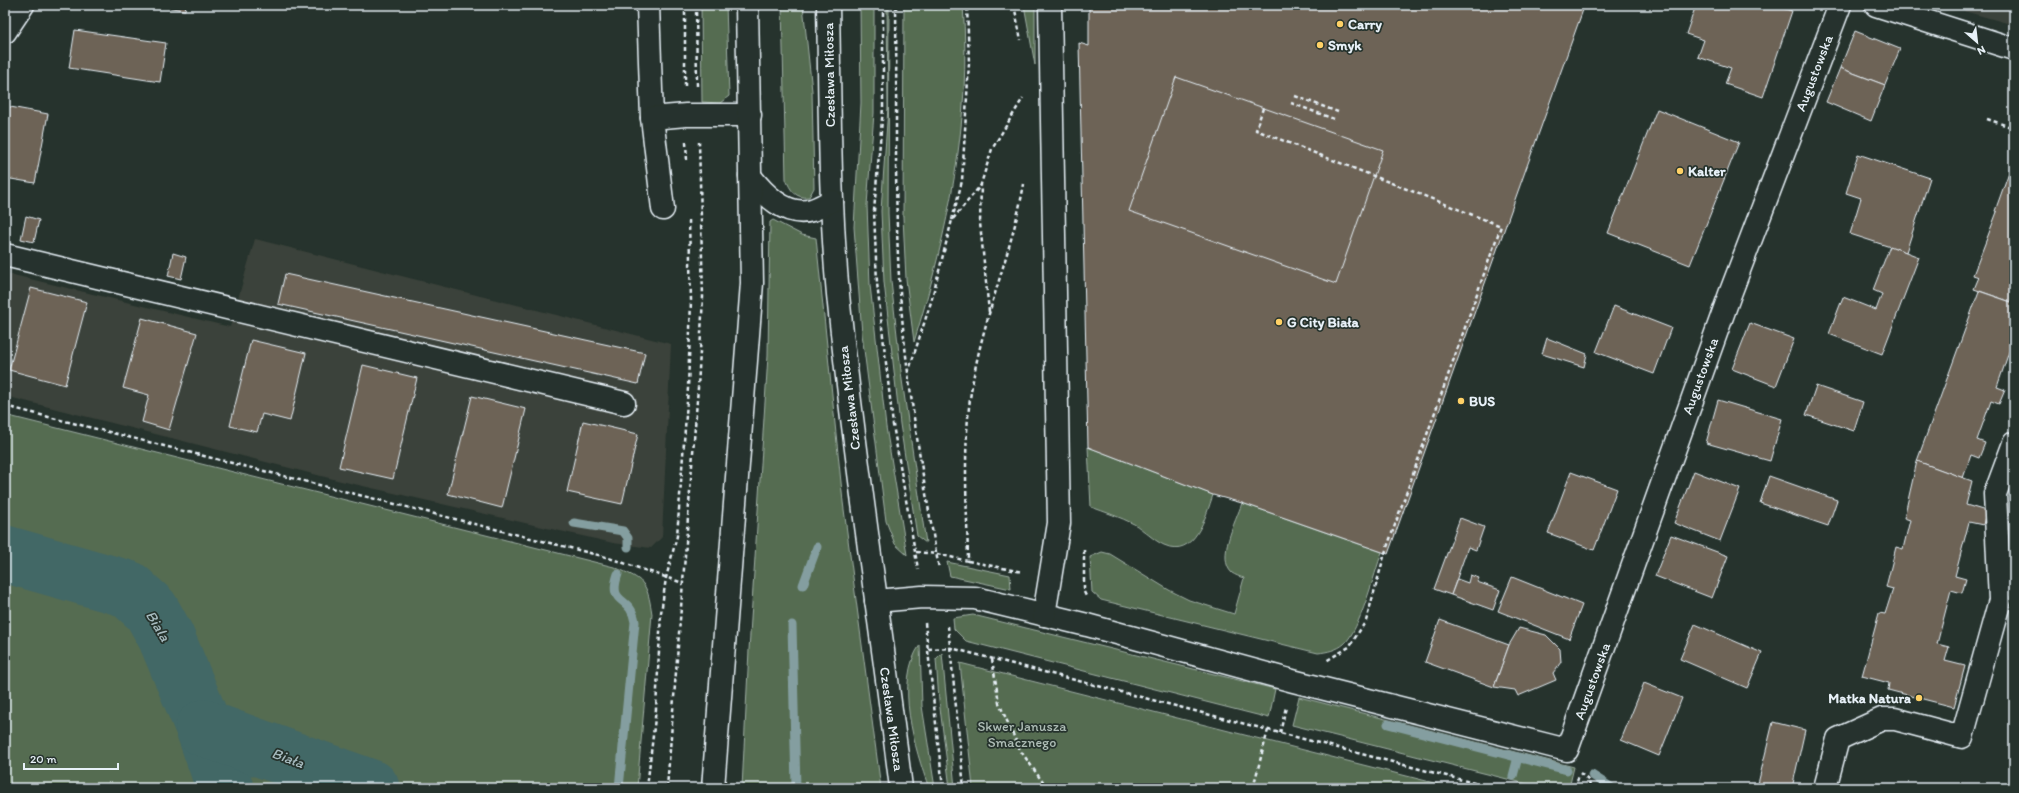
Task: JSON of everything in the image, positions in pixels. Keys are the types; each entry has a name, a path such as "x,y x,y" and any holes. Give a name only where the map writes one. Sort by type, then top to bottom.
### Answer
{"main road":[{"path":"5,32 23,5"},
{"path":"648,5 652,118 662,209"},
{"path":"713,788 752,283 747,5"},
{"name":"Czesława Miłosza","path":"828,5 832,201 838,292 850,406 902,788"},
{"path":"876,601 922,597 975,598 1044,615 1059,523 1050,5"},
{"name":"Augustowska","path":"1044,615 1293,681 1567,750 1725,306 1840,5"},
{"path":"1876,5 2014,49"},
{"path":"652,118 692,115 750,115"},
{"path":"750,176 764,194 794,212 811,210 832,201"},
{"path":"5,255 624,404"},
{"path":"1825,788 1838,739 1882,719 1895,718 1962,737 2000,600 1995,494 2014,443"}],"path":[{"path":"667,788 698,388 703,297 685,5"},
{"path":"687,169 692,115 696,5"},
{"path":"883,5 883,108 874,211 877,283 893,425 916,552 922,597 943,788"},
{"path":"896,5 897,216 899,278 907,375 944,597 951,648 964,788"},
{"path":"907,375 931,302 962,181 969,63 967,5"},
{"path":"1014,5 1021,41"},
{"path":"989,312 980,223 981,184 992,148 1030,86 1052,86"},
{"path":"1295,96 1338,112"},
{"path":"1291,103 1334,119"},
{"path":"1263,108 1256,130 1501,226 1385,553 1366,621"},
{"path":"1988,119 2014,128"},
{"path":"968,561 966,447 973,380 989,312 1017,219 1025,178"},
{"path":"952,220 981,184"},
{"path":"647,788 656,709 661,613 666,578 677,536 688,388 691,300 689,215"},
{"path":"5,406 606,557 683,583"},
{"path":"1084,546 1084,592 1089,601"},
{"path":"916,552 937,554 1051,578"},
{"path":"928,649 951,648 1493,788"},
{"path":"992,659 999,703 1020,750 1047,788"},
{"path":"1253,788 1268,730"},
{"path":"1575,788 1580,773 1589,781 1590,788"}],"shaded area":[{"path":"1966,5 2014,5 2014,25 1964,11"},
{"path":"255,239 671,344 662,537 651,548 613,543 341,481 5,396 5,273 230,327"}],"green space":[{"path":"701,5 726,5 729,96 720,103 702,102"},
{"path":"782,5 803,5 812,91 814,188 809,197 800,197 794,193 789,187 786,179"},
{"path":"860,5 874,5 874,113 867,205 870,285 886,427 907,555 895,544 886,521 862,334 854,227 861,103"},
{"path":"887,5 889,5 888,213 891,281 902,380 926,543 917,536 900,424 884,282 881,211 888,107"},
{"path":"904,5 963,5 965,48 964,91 955,175 937,259 914,342 906,279 903,217"},
{"path":"1024,5 1035,5 1035,65"},
{"path":"773,220 802,235 816,238 843,502 881,788 742,788 749,650 768,356 770,222"},
{"path":"5,415 614,567 632,575 646,588 652,614 637,788 5,788"},
{"path":"1088,447 1213,495 1198,533 1184,546 1175,548 1164,545 1134,524 1091,507"},
{"path":"1242,503 1382,552 1361,615 1356,627 1344,644 1338,648 1318,653 1101,600 1092,592 1090,557 1102,552 1110,554 1169,590 1189,600 1234,614 1244,578 1232,573 1226,558 1229,539"},
{"path":"947,562 1010,575 1011,589 950,576"},
{"path":"973,615 1275,689 1269,718 966,641 954,629 953,618"},
{"path":"920,645 922,706 935,788 929,788 918,755 910,716 908,677 912,660"},
{"path":"942,653 955,788 950,788 939,700 936,659"},
{"name":"Skwer Janusza Smacznego","path":"960,663 1454,788 973,788"},
{"path":"1299,697 1574,767 1569,788 1543,788 1292,725"}],"building":[{"path":"152,5 186,5 185,10"},
{"name":"G City Biała","path":"1089,5 1594,5 1593,10 1584,7 1388,554 1242,503 1213,495 1088,447 1079,43 1089,46"},
{"path":"1696,5 1773,5 1792,11 1763,97 1725,84 1731,68 1698,57 1704,40 1686,34"},
{"path":"75,30 166,43 160,82 69,68"},
{"path":"1855,31 1900,49 1885,85 1840,68"},
{"path":"1840,68 1885,85 1871,121 1826,102"},
{"path":"1176,77 1383,150 1336,284 1129,211"},
{"path":"5,106 48,114 35,183 5,178"},
{"name":"Kalter","path":"1657,109 1739,142 1690,265 1608,233"},
{"path":"1858,154 1930,178 1906,252 1850,234 1861,198 1846,193"},
{"path":"2014,158 2014,303 1974,289 1979,277 1973,275 1997,212 1995,211"},
{"path":"26,216 39,220 34,242 21,239"},
{"path":"1890,246 1919,257 1882,354 1829,334 1843,297 1876,310 1882,294 1873,290"},
{"path":"173,253 186,257 181,279 168,276"},
{"path":"285,274 645,353 638,384 278,304"},
{"path":"31,288 87,302 65,385 9,370"},
{"path":"1979,291 2014,303 2014,350 2010,349 1997,387 2005,390 1999,404 1991,401 1977,440 1985,443 1979,458 1971,455 1963,478 1917,461"},
{"path":"1614,306 1671,328 1654,374 1596,352"},
{"path":"142,318 197,333 169,430 142,422 149,395 123,388"},
{"path":"1750,323 1794,339 1776,386 1732,369"},
{"path":"1547,338 1587,354 1584,367 1542,354"},
{"path":"251,340 306,353 290,421 262,414 257,432 230,426"},
{"path":"363,365 417,378 393,479 339,467"},
{"path":"1816,386 1863,402 1854,431 1806,415"},
{"path":"472,396 526,409 502,508 448,494"},
{"path":"1718,400 1782,419 1770,461 1706,443"},
{"path":"583,421 638,434 622,504 567,492"},
{"path":"1917,461 1972,481 1966,505 1986,511 1983,525 1969,522 1955,576 1966,579 1962,593 1951,590 1937,644 1949,647 1945,661 1965,666 1954,707 1888,690 1889,683 1862,676 1879,613 1885,614 1893,589 1886,587 1896,547 1903,549 1910,520 1904,518"},
{"path":"1694,471 1740,489 1720,541 1674,523"},
{"path":"1571,472 1617,489 1594,550 1548,533"},
{"path":"1769,476 1837,500 1828,526 1760,503"},
{"path":"1460,518 1484,527 1476,550 1468,547 1451,595 1434,589"},
{"path":"1671,535 1728,556 1712,598 1655,576"},
{"path":"1470,575 1479,578 1477,582 1500,590 1493,610 1451,595 1457,579 1468,583"},
{"path":"1512,577 1582,605 1569,639 1498,611"},
{"path":"1440,620 1509,645 1494,687 1425,662"},
{"path":"1695,624 1762,653 1747,688 1680,659"},
{"path":"1519,628 1546,635 1560,649 1561,662 1553,673 1556,680 1518,696 1515,690 1494,687 1509,645"},
{"path":"1644,683 1682,698 1659,756 1621,740"},
{"path":"1773,722 1805,730 1792,788 1757,788"}],"waterway":[{"path":"574,523 623,531 628,538 628,547"},
{"path":"803,585 817,547"},
{"name":"Biala","path":"5,554 128,589 151,610 166,637 204,728 225,788"},
{"path":"618,574 615,584 615,591 617,596 633,613 635,622 619,788"},
{"path":"792,625 796,788"},
{"path":"1388,724 1567,770"},
{"name":"Biała","path":"204,728 371,788"},
{"path":"1513,776 1518,757"},
{"path":"1592,775 1612,788"}],"place":[{"name":"Carry","path":"1340,24"},
{"name":"Smyk","path":"1320,45"},
{"name":"Kalter","path":"1680,171"},
{"name":"G City Biała","path":"1279,322"},
{"name":"BUS","path":"1461,401"},
{"name":"Matka Natura","path":"1919,698"}]}
